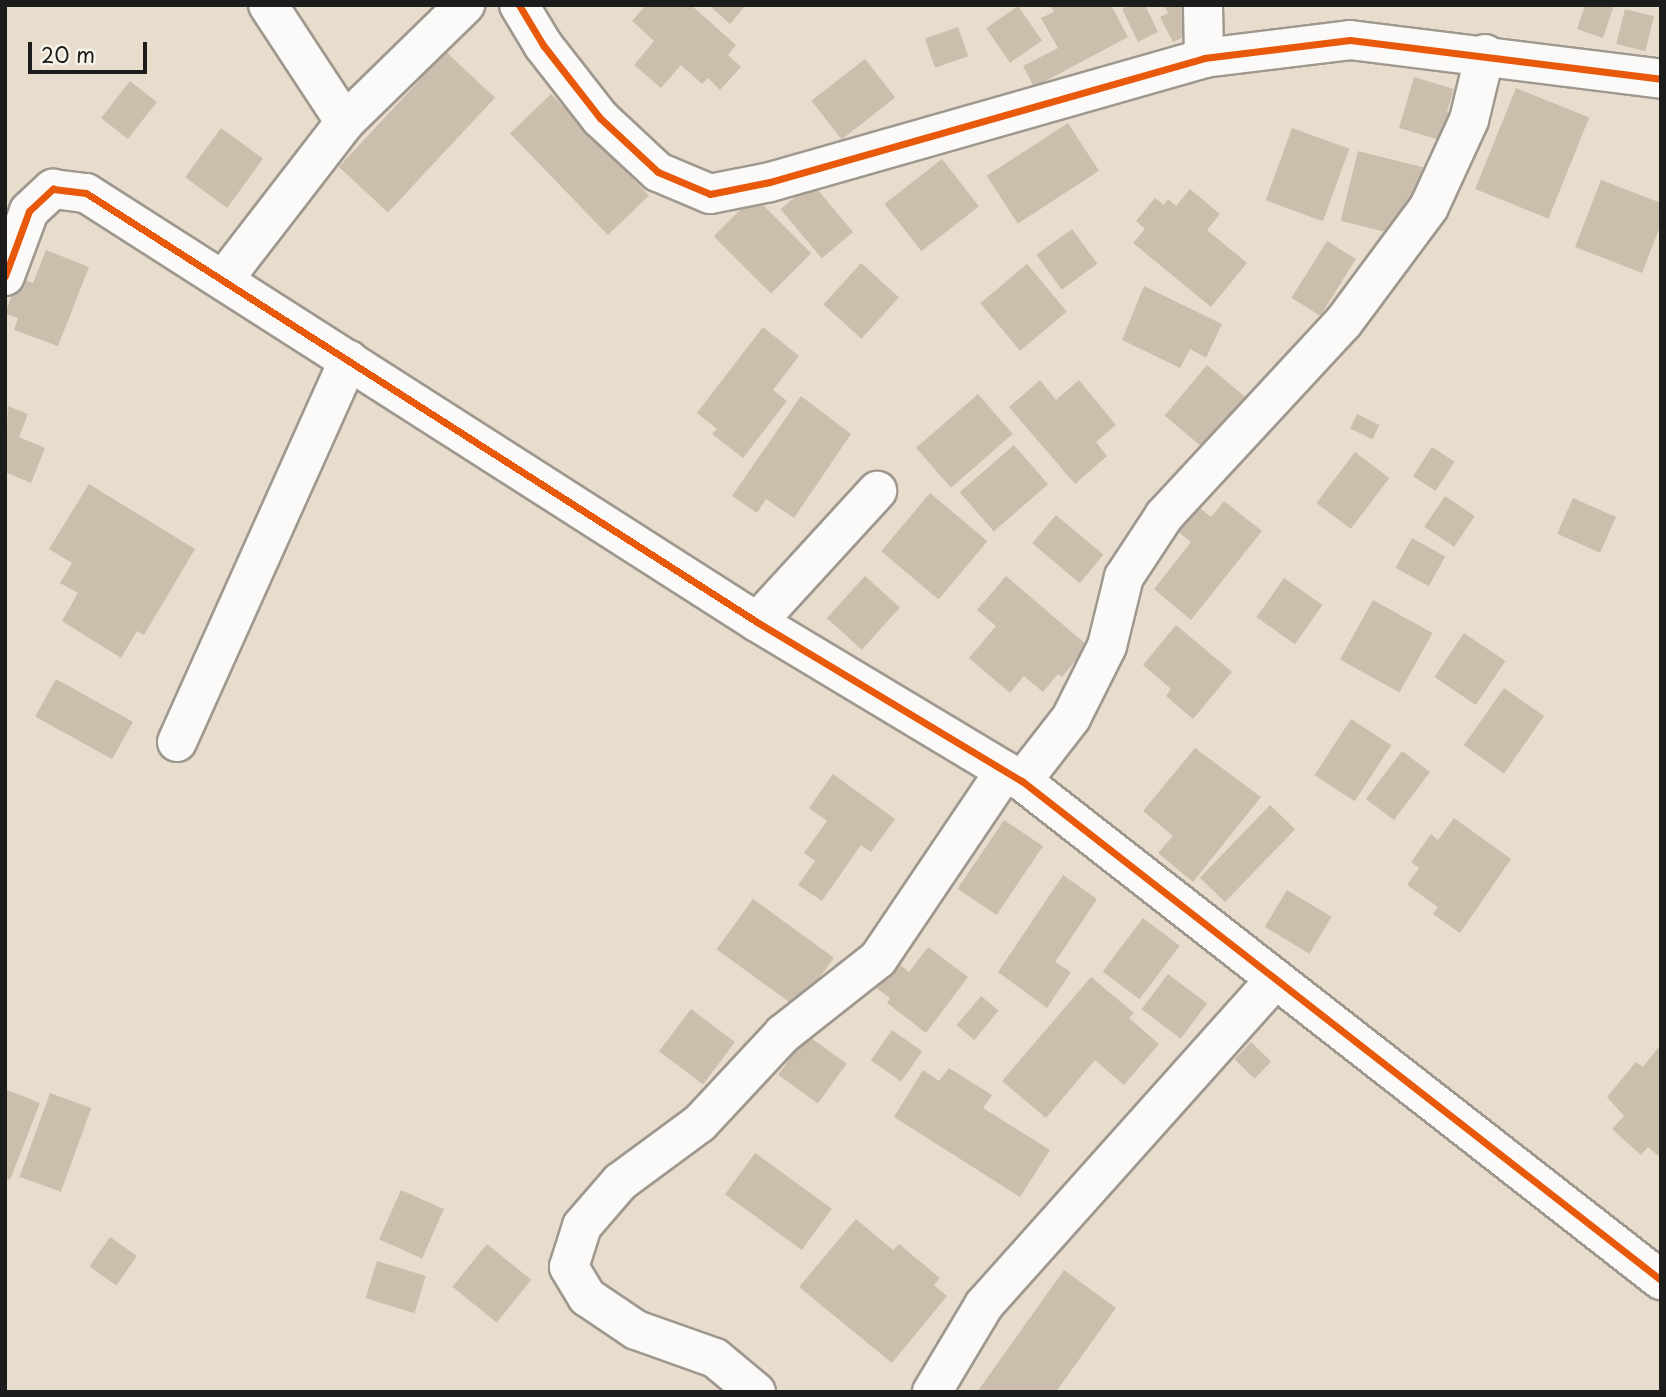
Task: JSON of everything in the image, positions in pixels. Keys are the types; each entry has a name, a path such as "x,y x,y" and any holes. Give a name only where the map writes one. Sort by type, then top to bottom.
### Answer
{"street":[{"path":"268,5 345,122"},
{"path":"223,280 345,122 465,5"},
{"path":"519,5 543,45 600,118 658,172 710,194 783,178 1204,58 1350,40 1485,54 1661,79"},
{"path":"1203,5 1204,58"},
{"path":"756,1392 715,1358 636,1330 587,1297 569,1267 582,1226 620,1182 700,1122 783,1034 878,959 1014,776 1071,718 1107,646 1124,578 1164,516 1343,323 1429,207 1469,120 1485,54"},
{"path":"5,276 29,211 53,189 86,193 757,622 1014,776 1661,1280"},
{"path":"177,743 349,360"},
{"path":"757,622 877,491"},
{"path":"932,1392 984,1305 1276,979"}],"building":[{"path":"646,5 691,5 736,45 728,55 741,67 720,90 708,78 702,84 681,65 661,88 634,65 654,41 632,21"},
{"path":"709,5 746,5 730,24"},
{"path":"1050,5 1111,5 1128,37 1034,87 1023,66 1058,48 1041,18 1054,12"},
{"path":"1130,5 1145,5 1158,32 1138,42 1122,9"},
{"path":"1164,5 1187,5 1199,30 1173,42 1160,17 1168,13"},
{"path":"1585,5 1614,5 1603,38 1577,29"},
{"path":"1018,6 1042,40 1010,63 986,28"},
{"path":"1625,9 1654,16 1645,51 1616,44"},
{"path":"958,27 968,56 935,68 925,38"},
{"path":"446,52 495,98 388,213 339,167"},
{"path":"865,59 895,98 842,139 811,101"},
{"path":"1414,77 1454,89 1447,112 1466,117 1457,145 1399,128"},
{"path":"130,81 157,102 128,139 101,118"},
{"path":"1516,88 1589,118 1548,219 1475,189"},
{"path":"551,94 649,195 608,235 510,134"},
{"path":"1068,123 1099,171 1018,224 987,176"},
{"path":"221,128 263,159 227,208 185,177"},
{"path":"1292,128 1349,149 1323,221 1266,200"},
{"path":"1358,151 1424,167 1407,237 1341,221"},
{"path":"942,159 979,206 921,251 884,204"},
{"path":"1601,180 1661,203 1661,224 1642,273 1575,247"},
{"path":"812,183 853,232 822,258 781,209"},
{"path":"1190,189 1220,214 1207,230 1247,263 1211,307 1133,243 1145,229 1136,221 1155,198 1164,205 1168,199 1176,206"},
{"path":"754,196 811,253 771,294 714,236"},
{"path":"1072,229 1097,264 1062,290 1036,255"},
{"path":"1327,241 1356,259 1320,316 1291,298"},
{"path":"46,250 89,267 58,346 14,330 18,318 5,314 18,277 33,283"},
{"path":"861,263 899,297 861,339 824,305"},
{"path":"1027,264 1067,311 1020,351 980,303"},
{"path":"1144,286 1222,324 1206,358 1190,349 1180,368 1122,340"},
{"path":"763,327 799,356 773,390 787,401 743,458 712,434 717,429 697,413"},
{"path":"1207,365 1254,405 1212,455 1165,416"},
{"path":"1040,380 1056,400 1079,380 1116,425 1096,442 1107,456 1075,484 1009,407"},
{"path":"978,394 1013,434 951,488 916,448"},
{"path":"801,396 851,434 794,518 766,499 757,513 732,496"},
{"path":"8,406 28,414 19,437 45,448 31,483 5,472"},
{"path":"1357,414 1379,425 1372,439 1350,428"},
{"path":"1014,445 1048,484 994,531 960,492"},
{"path":"1432,447 1455,462 1436,491 1413,476"},
{"path":"1355,452 1389,478 1351,529 1316,503"},
{"path":"89,484 195,549 144,635 137,631 121,658 62,621 78,593 60,583 72,563 49,549"},
{"path":"930,493 987,541 939,599 881,551"},
{"path":"1445,496 1475,516 1454,547 1424,527"},
{"path":"1573,498 1616,517 1600,553 1557,534"},
{"path":"1224,501 1262,531 1191,620 1154,589 1191,542 1175,529 1195,504 1211,517"},
{"path":"1056,515 1103,555 1080,583 1032,543"},
{"path":"1412,538 1445,556 1429,586 1396,568"},
{"path":"865,576 900,607 862,650 827,618"},
{"path":"1006,576 1088,646 1062,677 1058,674 1043,692 1024,676 1010,693 969,658 996,626 977,610"},
{"path":"1284,578 1323,605 1295,644 1256,617"},
{"path":"1373,600 1432,633 1400,692 1340,659"},
{"path":"1176,625 1232,672 1193,719 1166,696 1171,689 1143,665"},
{"path":"1464,633 1505,661 1476,705 1434,677"},
{"path":"56,679 133,722 112,759 35,717"},
{"path":"1504,688 1544,716 1504,773 1464,745"},
{"path":"1351,719 1391,745 1355,801 1315,775"},
{"path":"1195,748 1261,797 1193,882 1158,853 1173,836 1143,811"},
{"path":"1402,751 1430,772 1394,820 1366,799"},
{"path":"833,774 895,819 871,852 861,845 822,901 798,885 815,861 804,853 827,821 809,808"},
{"path":"1270,805 1295,829 1225,902 1200,878"},
{"path":"1454,818 1511,859 1460,933 1433,914 1438,907 1407,885 1419,868 1411,862 1431,834 1438,840"},
{"path":"1004,820 1043,846 997,915 958,889"},
{"path":"1063,875 1097,899 1055,962 1071,972 1047,1008 998,972"},
{"path":"1287,890 1332,917 1309,954 1265,927"},
{"path":"753,899 834,958 797,1008 717,949"},
{"path":"1143,918 1180,946 1139,999 1103,972"},
{"path":"928,947 968,977 926,1033 887,1003 890,998 875,987 894,960 909,972"},
{"path":"1168,974 1207,1003 1181,1039 1142,1009"},
{"path":"1091,977 1134,1013 1129,1018 1159,1044 1124,1085 1095,1060 1046,1118 1002,1081"},
{"path":"981,996 999,1011 974,1040 957,1025"},
{"path":"691,1009 735,1042 703,1084 659,1051"},
{"path":"892,1030 922,1051 901,1082 871,1060"},
{"path":"807,1035 847,1064 818,1103 778,1075"},
{"path":"1251,1042 1271,1061 1254,1079 1234,1059"},
{"path":"1661,1044 1661,1158 1648,1147 1641,1155 1612,1129 1624,1116 1607,1097 1636,1062 1643,1067"},
{"path":"949,1068 992,1095 983,1108 1050,1150 1020,1197 894,1117 923,1070 939,1081"},
{"path":"5,1089 40,1103 10,1180 5,1178"},
{"path":"50,1093 91,1108 61,1192 20,1177"},
{"path":"755,1153 832,1209 802,1250 725,1194"},
{"path":"401,1190 444,1209 422,1258 379,1239"},
{"path":"856,1219 893,1250 899,1244 940,1278 934,1285 947,1296 892,1363 799,1287"},
{"path":"110,1237 137,1256 116,1285 89,1266"},
{"path":"487,1244 531,1280 497,1323 452,1287"},
{"path":"377,1261 426,1276 414,1313 366,1298"},
{"path":"1064,1270 1116,1308 1056,1392 977,1392"}],"cycle path":[{"path":"519,5 543,45 600,118 658,172 710,194 770,182 1204,58 1350,40 1661,79"},
{"path":"5,276 29,211 53,189 86,193 757,622 1022,781 1661,1280"}]}
